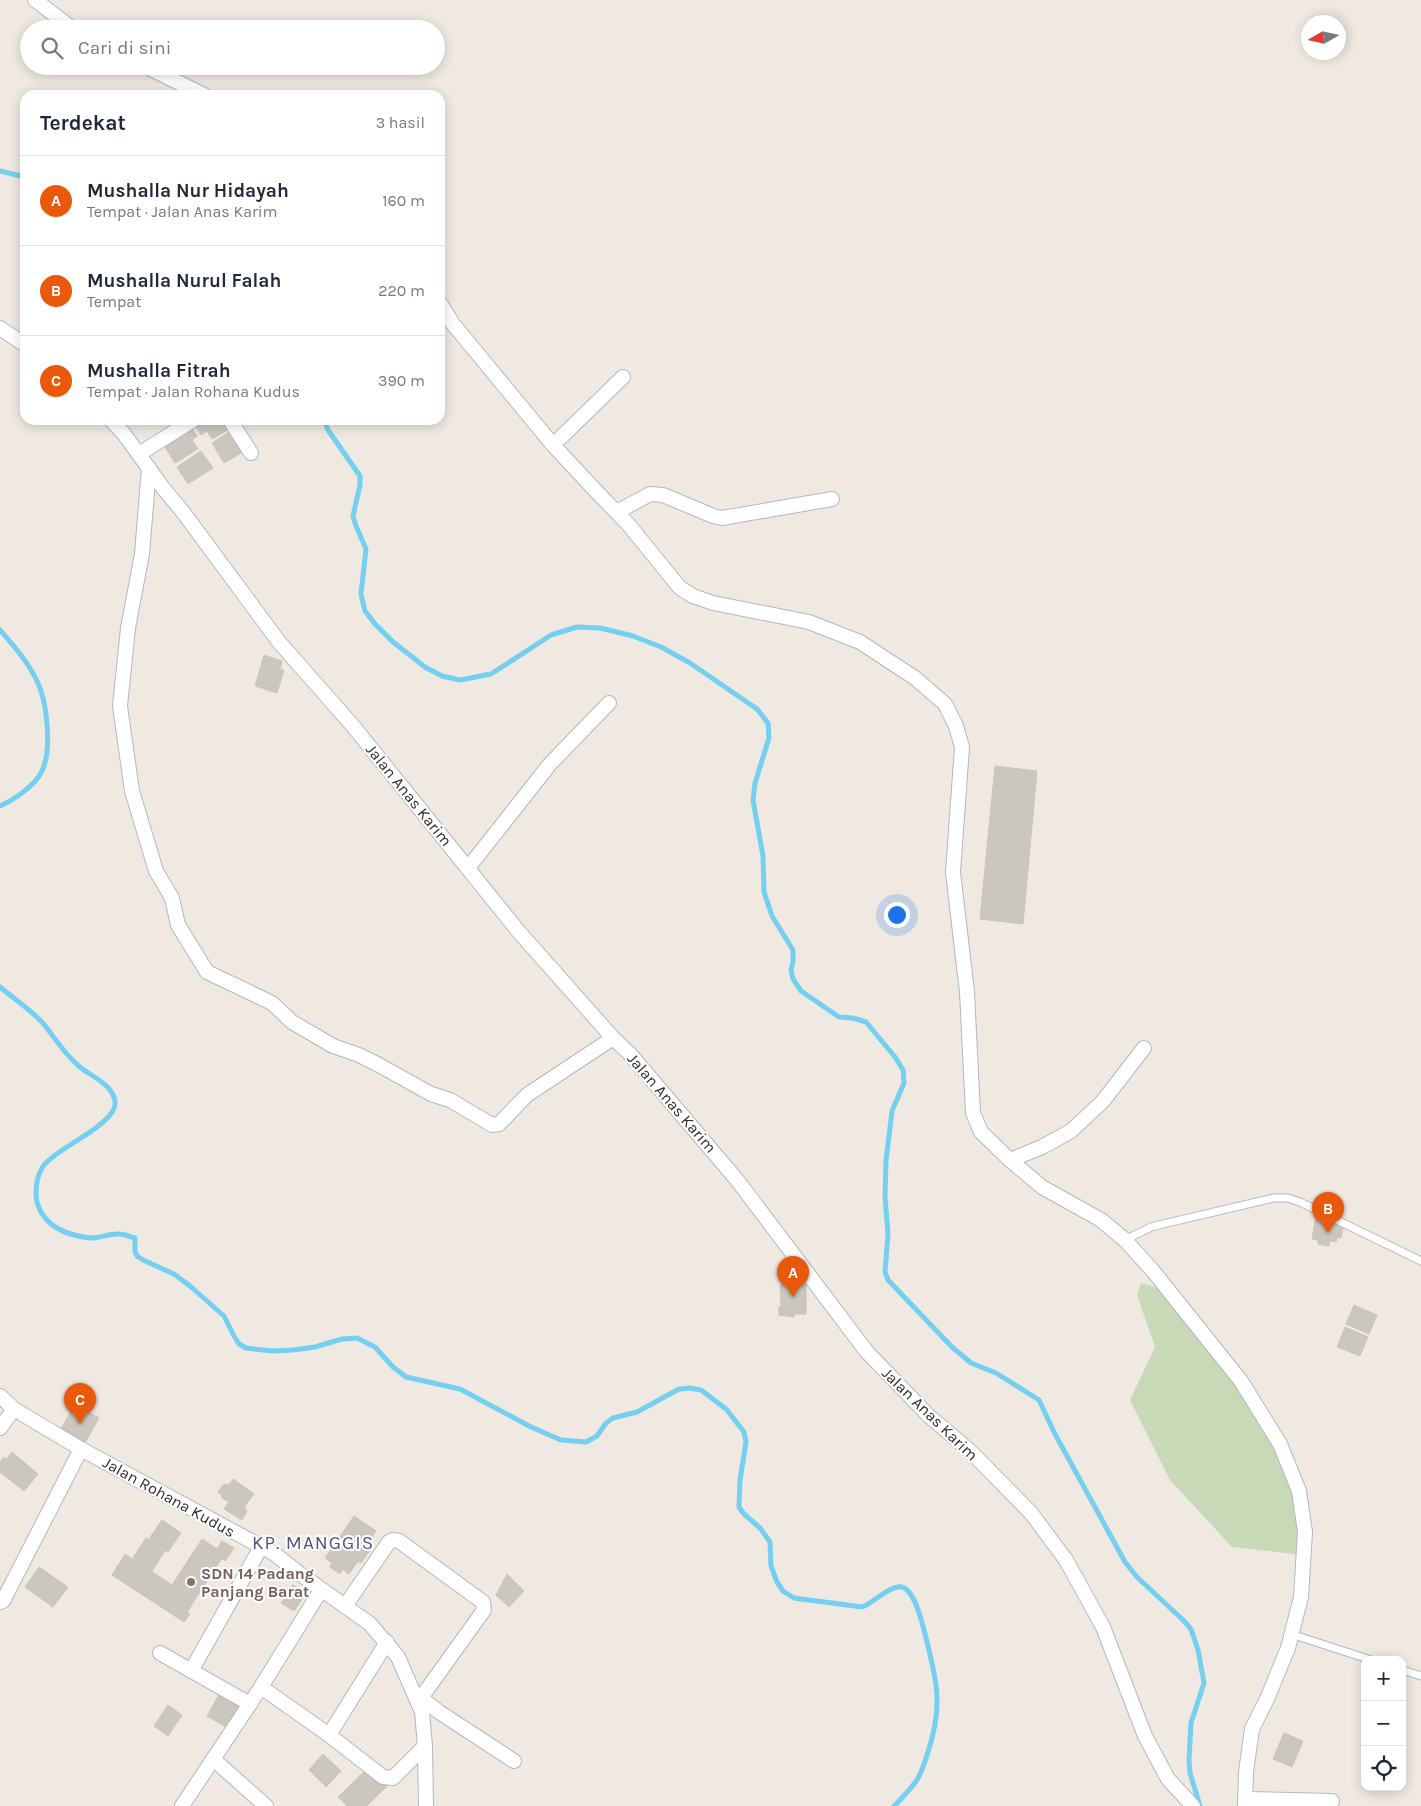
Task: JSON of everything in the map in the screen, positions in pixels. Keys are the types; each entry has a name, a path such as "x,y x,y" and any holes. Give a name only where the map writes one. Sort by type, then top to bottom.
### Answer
{"street":[{"path":"35,0 61,20"},
{"path":"163,75 194,90"},
{"path":"445,311 453,324 553,445 628,524 680,588 713,603 809,622 860,642 915,678 945,704 956,726 962,747 953,872 967,992 973,1113 981,1132 1042,1187 1100,1220 1125,1240 1153,1271 1241,1381 1280,1444 1298,1491 1305,1532 1301,1597 1288,1648 1267,1699 1252,1729 1246,1772 1245,1803 1332,1801"},
{"path":"0,328 20,342"},
{"path":"553,445 624,377"},
{"name":"Jalan Anas Karim","path":"116,425 279,642 353,726 518,932 613,1038 630,1054 737,1180 867,1352 929,1416 969,1450 1031,1513 1066,1560 1103,1627 1145,1736 1168,1779 1193,1806"},
{"path":"139,454 185,425"},
{"path":"233,425 252,453"},
{"path":"149,468 142,554 128,628 120,719 132,791 156,871 172,898 178,926 208,972 272,1003 292,1022 333,1046 359,1055 431,1094 450,1100 492,1125 499,1124 527,1094 613,1038"},
{"path":"617,512 650,494 663,495 722,518 832,499"},
{"path":"468,868 558,755 609,703"},
{"path":"1010,1160 1042,1147 1071,1131 1103,1101 1144,1048"},
{"name":"Jalan Rohana Kudus","path":"0,1396 14,1409 81,1448 275,1554 370,1624 398,1656 420,1700 426,1746 426,1806"},
{"path":"0,1428 14,1409"},
{"path":"0,1602 3,1601 81,1448"},
{"path":"345,1606 389,1542 393,1540 399,1541 483,1602 484,1610 420,1700 514,1761"},
{"path":"191,1671 261,1547"},
{"path":"182,1806 262,1687 322,1590"},
{"path":"328,1735 387,1642"},
{"path":"160,1653 250,1704"},
{"path":"262,1687 388,1779 393,1778 426,1746"},
{"path":"213,1759 266,1806"}],"lane":[{"path":"1125,1240 1150,1227 1274,1198 1288,1198 1300,1202 1421,1261"},
{"path":"1291,1634 1361,1657"},
{"path":"1406,1671 1421,1676"}],"green space":[{"path":"1141,1283 1173,1293 1272,1423 1299,1489 1302,1555 1232,1547 1170,1480 1130,1400 1155,1347 1137,1295"}],"building":[{"path":"195,425 236,425 212,439 207,431 201,435"},
{"path":"191,427 197,436 192,440 198,449 175,463 163,444"},
{"path":"231,431 243,452 224,463 212,443"},
{"path":"201,451 213,468 188,484 177,467"},
{"path":"264,655 282,661 280,669 284,670 277,693 255,686"},
{"path":"995,766 1037,771 1023,924 980,919"},
{"path":"1316,1215 1340,1219 1338,1227 1343,1228 1341,1238 1337,1237 1336,1242 1330,1241 1329,1246 1318,1244 1318,1240 1312,1239"},
{"path":"780,1285 806,1285 806,1314 794,1314 794,1317 779,1315 779,1307 781,1307"},
{"path":"1354,1305 1377,1315 1369,1334 1346,1324"},
{"path":"1345,1327 1368,1337 1360,1356 1337,1347"},
{"path":"75,1404 99,1418 85,1443 61,1429"},
{"path":"12,1452 38,1474 24,1491 0,1472 0,1462 4,1457 6,1460"},
{"path":"233,1479 254,1494 244,1507 247,1511 242,1520 224,1509 229,1502 222,1498 222,1495 218,1492 224,1484 229,1485"},
{"path":"354,1516 376,1531 368,1543 373,1546 361,1563 358,1561 349,1574 342,1569 340,1574 330,1567 332,1563 325,1558"},
{"path":"162,1520 181,1533 168,1552 149,1539"},
{"path":"146,1538 165,1551 152,1571 133,1558"},
{"path":"202,1539 217,1549 222,1541 234,1548 225,1561 222,1558 187,1612 190,1614 184,1622 112,1575 125,1554 172,1585"},
{"path":"39,1567 68,1587 53,1607 25,1587"},
{"path":"507,1574 524,1591 509,1607 496,1595"},
{"path":"293,1585 306,1594 294,1611 281,1603"},
{"path":"221,1691 245,1705 231,1730 207,1716"},
{"path":"168,1705 182,1715 168,1736 154,1726"},
{"path":"1284,1733 1303,1741 1292,1767 1273,1759"},
{"path":"323,1754 341,1771 326,1787 309,1770"},
{"path":"370,1766 388,1785 367,1806 347,1806 338,1797"}],"waterway":[{"path":"0,171 20,176"},
{"path":"326,425 360,476 360,485 353,516 366,549 361,594 365,611 393,642 425,667 442,676 460,680 491,674 551,635 577,627 600,628 633,636 661,647 690,663 757,709 768,723 769,738 755,783 753,800 763,856 764,892 772,916 793,950 791,970 793,979 801,991 839,1017 853,1018 866,1022 895,1057 903,1070 904,1083 892,1111 886,1161 885,1197 888,1234 885,1272 888,1280 952,1347 971,1363 996,1373 1039,1400 1055,1434 1125,1562 1137,1577 1191,1629 1198,1650 1204,1683 1191,1723 1189,1760 1190,1773 1200,1806"},
{"path":"0,630 24,660 40,688 46,712 48,739 45,764 38,778 23,792 0,806"},
{"path":"0,987 36,1016 70,1058 106,1085 115,1101 114,1110 107,1118 97,1127 59,1152 42,1168 37,1181 36,1194 42,1214 57,1228 75,1235 94,1238 124,1234 135,1238 135,1252 137,1256 174,1274 190,1286 224,1316 239,1344 246,1348 272,1351 293,1350 315,1347 342,1339 357,1338 375,1347 393,1367 406,1377 460,1389 531,1427 561,1440 586,1442 597,1436 606,1423 613,1418 637,1412 679,1389 701,1390 726,1409 744,1432 746,1442 740,1480 739,1507 760,1528 770,1542 771,1566 777,1582 783,1591 794,1598 862,1607 887,1591 902,1587 910,1593 916,1604 934,1674 937,1703 936,1718 928,1752 920,1774 912,1787 894,1806"}],"place":[{"name":"Mushalla Nurul Falah","path":"1328,1233"},
{"name":"Mushalla Nur Hidayah","path":"793,1297"},
{"name":"Mushalla Fitrah","path":"80,1424"},
{"name":"SDN 14 Padang Panjang Barat","path":"191,1582"}],"district":[{"name":"KP. MANGGIS","path":"313,1543"}]}
